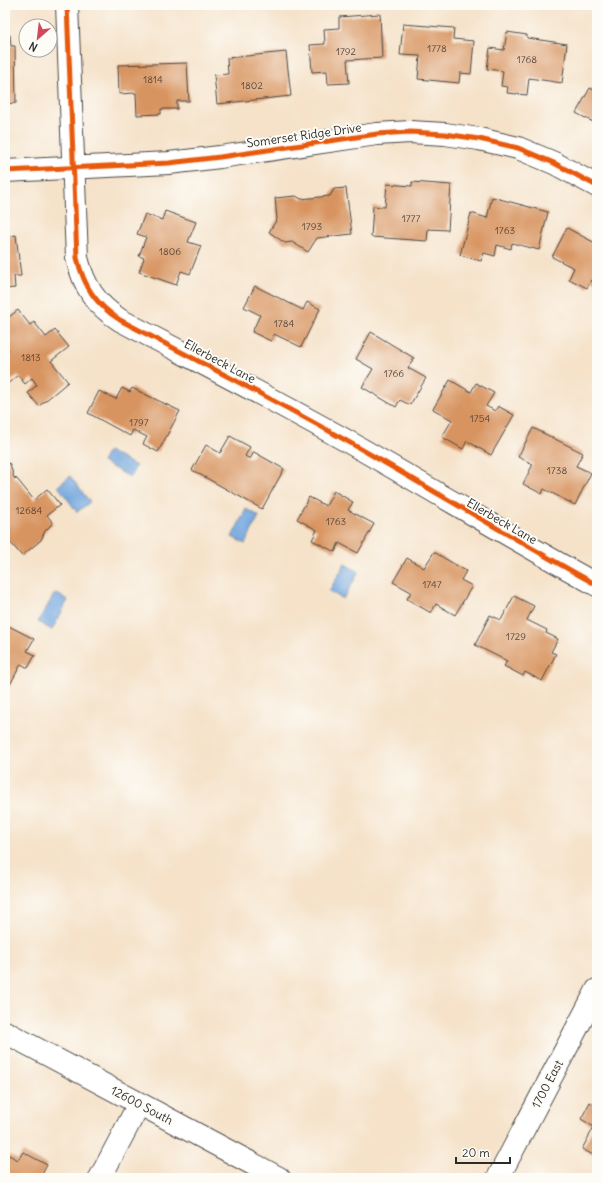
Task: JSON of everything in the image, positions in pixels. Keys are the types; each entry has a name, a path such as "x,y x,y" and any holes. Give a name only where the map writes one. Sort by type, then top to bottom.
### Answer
{"street":[{"name":"Ellerbeck Lane","path":"67,5 77,258 84,283 91,294 109,313 374,456 538,553 597,585"},
{"name":"Somerset Ridge Drive","path":"5,171 169,163 377,134 410,132 445,134 479,139 518,148 554,163 597,186"},
{"name":"1700 East","path":"498,1178 597,990"},
{"name":"12600 South","path":"5,1032 279,1178"},
{"path":"100,1178 139,1104"}],"water":[{"path":"108,451 136,466 130,477 102,462"},
{"path":"70,476 90,502 77,512 58,486"},
{"path":"246,509 259,516 245,544 232,537"},
{"path":"345,564 359,572 343,599 329,591"},
{"path":"55,593 68,600 52,630 38,622"}],"building":[{"path":"380,14 382,58 347,60 349,83 328,84 327,71 312,72 310,45 325,44 324,29 339,28 339,17"},
{"path":"403,24 454,28 453,39 474,41 471,74 460,73 459,83 418,79 420,56 400,55"},
{"path":"507,32 527,35 527,38 567,44 562,83 529,78 527,95 507,93 508,87 501,86 503,71 487,69 490,48 504,50"},
{"path":"5,35 10,35 11,46 15,46 16,103 5,104"},
{"path":"286,52 291,96 217,104 214,75 228,74 227,58"},
{"path":"187,63 189,101 177,101 177,109 161,109 161,114 137,115 136,93 119,94 118,65"},
{"path":"597,85 597,124 576,113 590,88 594,90"},
{"path":"412,182 451,185 448,230 428,229 427,241 371,237 373,206 385,207 387,184 412,186"},
{"path":"346,188 352,234 317,238 308,252 292,242 285,243 269,232 277,219 275,198 296,196 301,199 330,196 334,189"},
{"path":"492,197 548,212 539,250 512,243 511,249 497,245 495,256 484,253 481,261 460,255 471,213 487,218"},
{"path":"165,211 196,222 188,242 201,246 190,274 181,271 176,285 139,272 144,258 139,256 146,237 137,234 145,214 162,220"},
{"path":"567,228 597,244 597,283 591,280 587,288 569,279 574,268 552,257"},
{"path":"16,235 21,276 14,276 15,288 5,289 5,237"},
{"path":"255,286 303,310 307,302 320,309 301,347 274,334 271,341 252,332 260,315 244,307"},
{"path":"18,310 30,325 34,322 46,337 55,330 69,347 51,361 68,382 39,406 28,393 37,385 32,378 25,384 18,375 5,386 5,354 9,350 5,345 5,320"},
{"path":"371,332 414,358 408,368 426,378 410,405 400,400 396,407 362,387 373,369 356,359"},
{"path":"450,380 471,392 476,383 494,393 486,406 495,411 498,406 514,415 491,455 467,441 463,449 442,437 452,420 433,409"},
{"path":"122,388 130,392 132,388 180,411 158,452 143,444 147,437 133,430 130,436 88,413 99,391 116,399"},
{"path":"533,428 583,453 576,466 591,473 575,505 544,489 542,494 523,484 533,464 518,457"},
{"path":"230,436 250,447 245,456 250,459 254,452 284,469 262,509 192,470 206,445 220,453"},
{"path":"5,462 10,464 14,478 17,479 34,500 47,489 60,505 47,515 53,523 45,531 41,540 22,556 5,536"},
{"path":"334,491 353,502 348,510 374,524 358,553 339,543 335,552 312,540 317,530 297,519 309,497 326,506"},
{"path":"434,552 466,571 461,580 472,586 455,615 436,604 431,613 407,599 411,592 393,582 407,558 424,568"},
{"path":"514,596 534,606 527,620 547,630 546,633 558,639 551,652 556,654 542,681 525,672 523,676 504,666 507,661 475,645 490,615 501,620"},
{"path":"5,624 34,639 27,651 35,655 28,668 21,664 5,694"},
{"path":"5,1088 10,1091 5,1101"},
{"path":"597,1100 597,1157 582,1149 594,1127 581,1119 590,1102 595,1105"},
{"path":"23,1152 47,1165 40,1178 5,1178 5,1162 9,1155 18,1160"},
{"path":"595,1170 597,1171 597,1178 590,1178"}],"cycle path":[{"path":"67,5 77,258 87,286 97,301 120,320 251,388 316,424 597,585"},
{"path":"5,171 169,163 377,134 410,132 445,134 479,139 518,148 554,163 597,186"}]}
